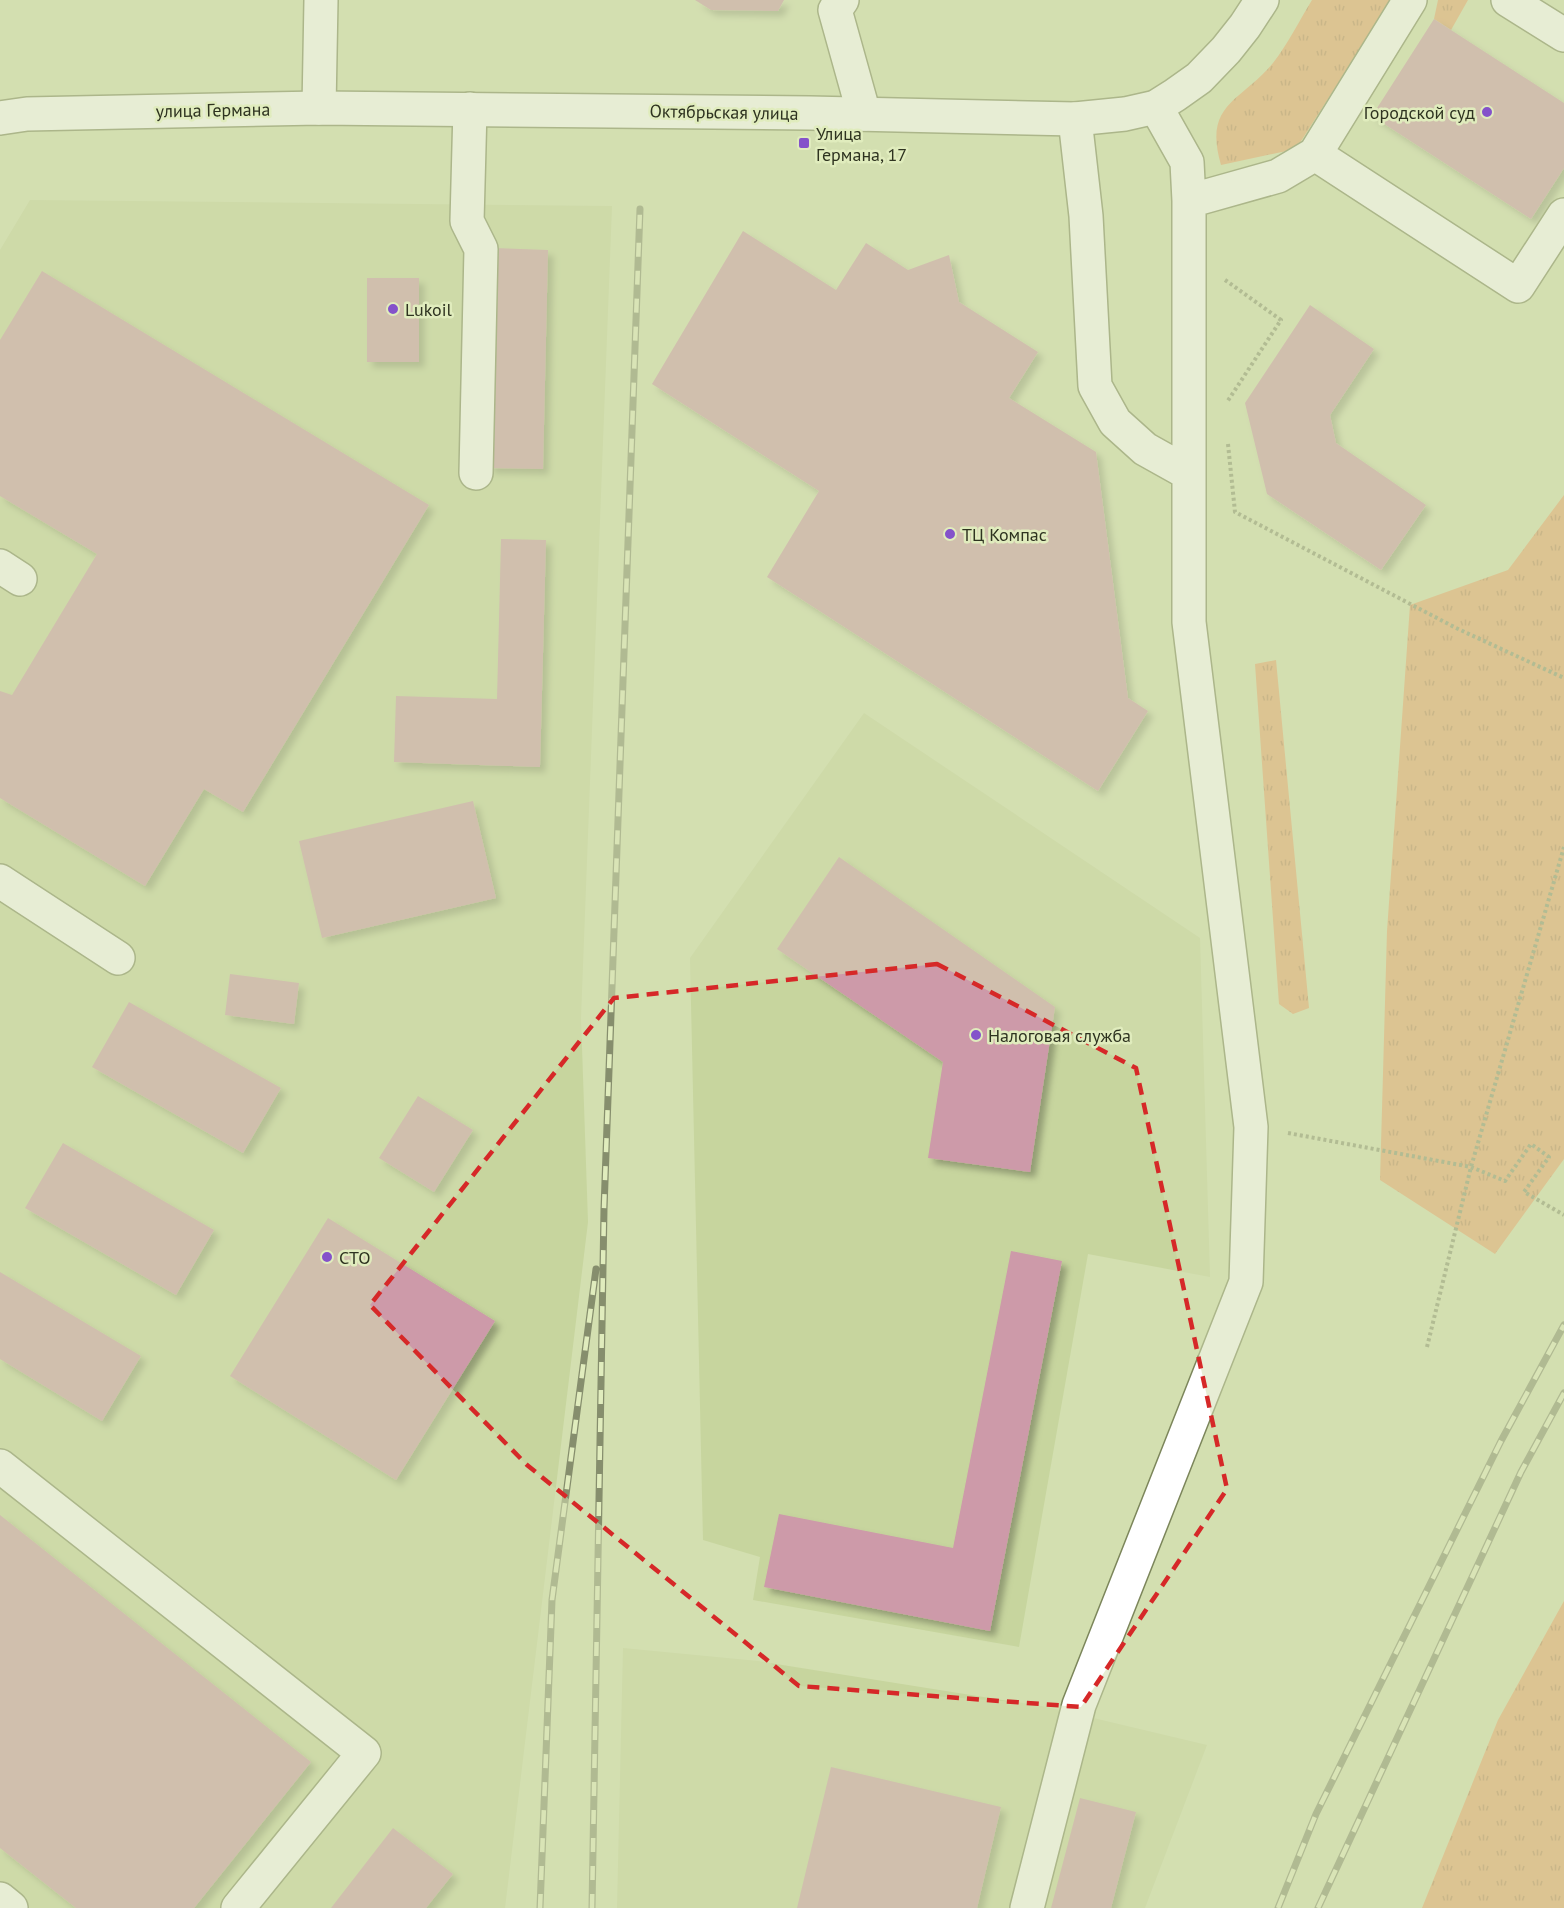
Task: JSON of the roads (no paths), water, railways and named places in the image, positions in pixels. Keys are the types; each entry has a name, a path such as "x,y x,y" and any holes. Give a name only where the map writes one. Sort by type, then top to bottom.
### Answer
{"main road":[{"path":"319,108 321,0"},
{"path":"842,0 835,10 864,114"},
{"name":"Октябрьская улица","path":"319,108 864,114 1075,119 1125,114 1156,107 1199,78 1226,51 1262,0"},
{"path":"1188,201 1278,176 1315,154 1410,0"},
{"path":"1508,0 1564,35"},
{"path":"1027,1908 1079,1705 1246,1282 1251,1126 1189,622 1187,162 1156,107"},
{"name":"улица Германа","path":"0,118 27,114 319,108"},
{"path":"470,109 468,221 481,249 476,473"},
{"path":"1075,119 1086,216 1095,386 1115,422 1145,449 1188,473"},
{"path":"1315,154 1518,286 1564,215"},
{"path":"0,881 118,958"},
{"path":"0,1466 364,1753 238,1908"},
{"path":"0,1899 11,1908"}],"railway":[{"path":"592,1908 604,1209 640,209"},
{"path":"540,1908 552,1600 596,1269"},
{"path":"1278,1908 1316,1814 1501,1441 1564,1325"},
{"path":"1318,1908 1521,1472 1564,1393"}],"place":[{"name":"Городской суд","path":"1487,112"},
{"name":"Улица Германа, 17","path":"804,143"},
{"name":"Lukoil","path":"393,309"},
{"name":"ТЦ Компас","path":"950,534"},
{"name":"Налоговая служба","path":"976,1035"},
{"name":"СТО","path":"327,1257"}]}
